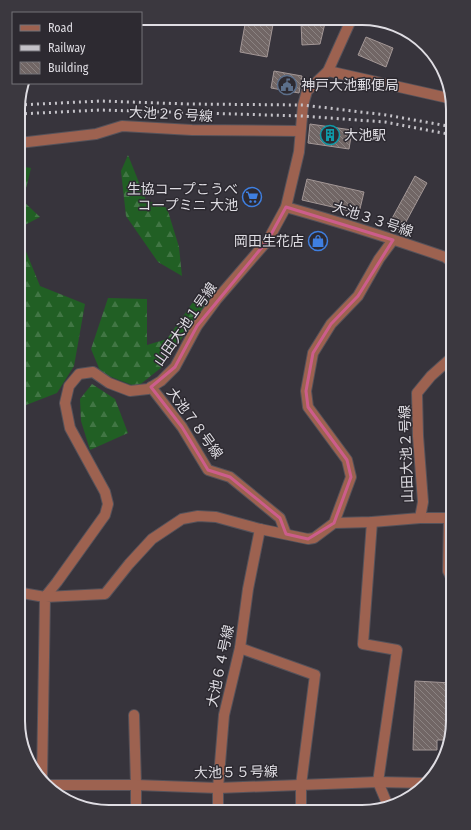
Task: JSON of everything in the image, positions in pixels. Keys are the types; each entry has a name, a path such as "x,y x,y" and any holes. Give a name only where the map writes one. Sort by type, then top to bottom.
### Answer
{"street":[{"name":"山田大池１号線","path":"45,597 104,515 108,504 105,492 70,428 65,403 69,386 79,374 94,372 109,383 130,391 148,389 161,381 174,367 197,326 217,299 268,240 286,207 299,152 302,105 307,90 328,70 349,25"},
{"path":"328,70 445,97"},
{"name":"大池２６号線","path":"25,142 96,134 122,126 192,130 300,131"},
{"name":"大池３３号線","path":"286,207 327,218 446,258"},
{"path":"25,594 45,597 105,594 129,564 152,539 182,519 198,516 216,517 260,529 308,539 314,538 334,523 351,477 347,460 308,407 306,391 313,353 331,324 358,296 379,258 393,240"},
{"name":"山田大池２号線","path":"334,523 372,522 420,518 423,502 418,436 417,393 446,362"},
{"name":"大池７８号線","path":"151,387 182,427 208,470 230,477 280,518 286,534"},
{"path":"420,518 446,518"},
{"path":"372,522 363,644 397,650 378,782 386,802"},
{"name":"大池６４号線","path":"218,805 224,715 240,648 248,589 260,529"},
{"path":"42,772 45,597"},
{"path":"240,648 315,675 301,785 301,805"},
{"path":"134,715 136,805"},
{"name":"大池５５号線","path":"55,785 136,785 218,788 378,782 418,783"}],"highlighted area":[{"path":"286,207 393,240 358,296 331,324 313,353 306,391 308,407 347,460 351,477 334,523 308,539 286,534 280,518 230,477 208,470 182,427 151,387 175,367 197,326 268,240"}],"green space":[{"path":"128,155 146,200 167,208 179,247 182,276 158,262 126,216 121,171"},
{"path":"25,167 31,168 25,193"},
{"path":"25,203 40,217 25,225"},
{"path":"25,249 40,286 85,304 74,366 57,393 25,405"},
{"path":"198,295 209,299 162,367 137,387 101,373 91,349 108,298 147,299 147,345 167,339"},
{"path":"92,384 115,399 128,433 90,450 81,421 80,399"}],"building":[{"path":"245,25 273,25 267,57 240,52"},
{"path":"301,25 325,25 320,44 302,45"},
{"path":"366,37 393,48 386,67 358,55"},
{"path":"274,71 302,76 299,93 271,88"},
{"name":"大池駅","path":"310,124 352,130 349,149 308,143"},
{"path":"415,176 427,183 401,231 389,224"},
{"path":"307,179 364,192 359,213 302,200"},
{"path":"415,681 446,683 446,726 443,740 437,740 437,750 413,750"}],"railway":[{"path":"25,105 101,101 188,104 303,105 386,115 446,126"},
{"path":"25,114 100,110 302,116 385,122 446,134"}],"place":[{"name":"神戸大池郵便局","path":"287,85"},
{"name":"大池駅","path":"330,135"},
{"name":"生協コープこうべ コープミニ 大池","path":"252,197"},
{"name":"岡田生花店","path":"318,241"}]}
